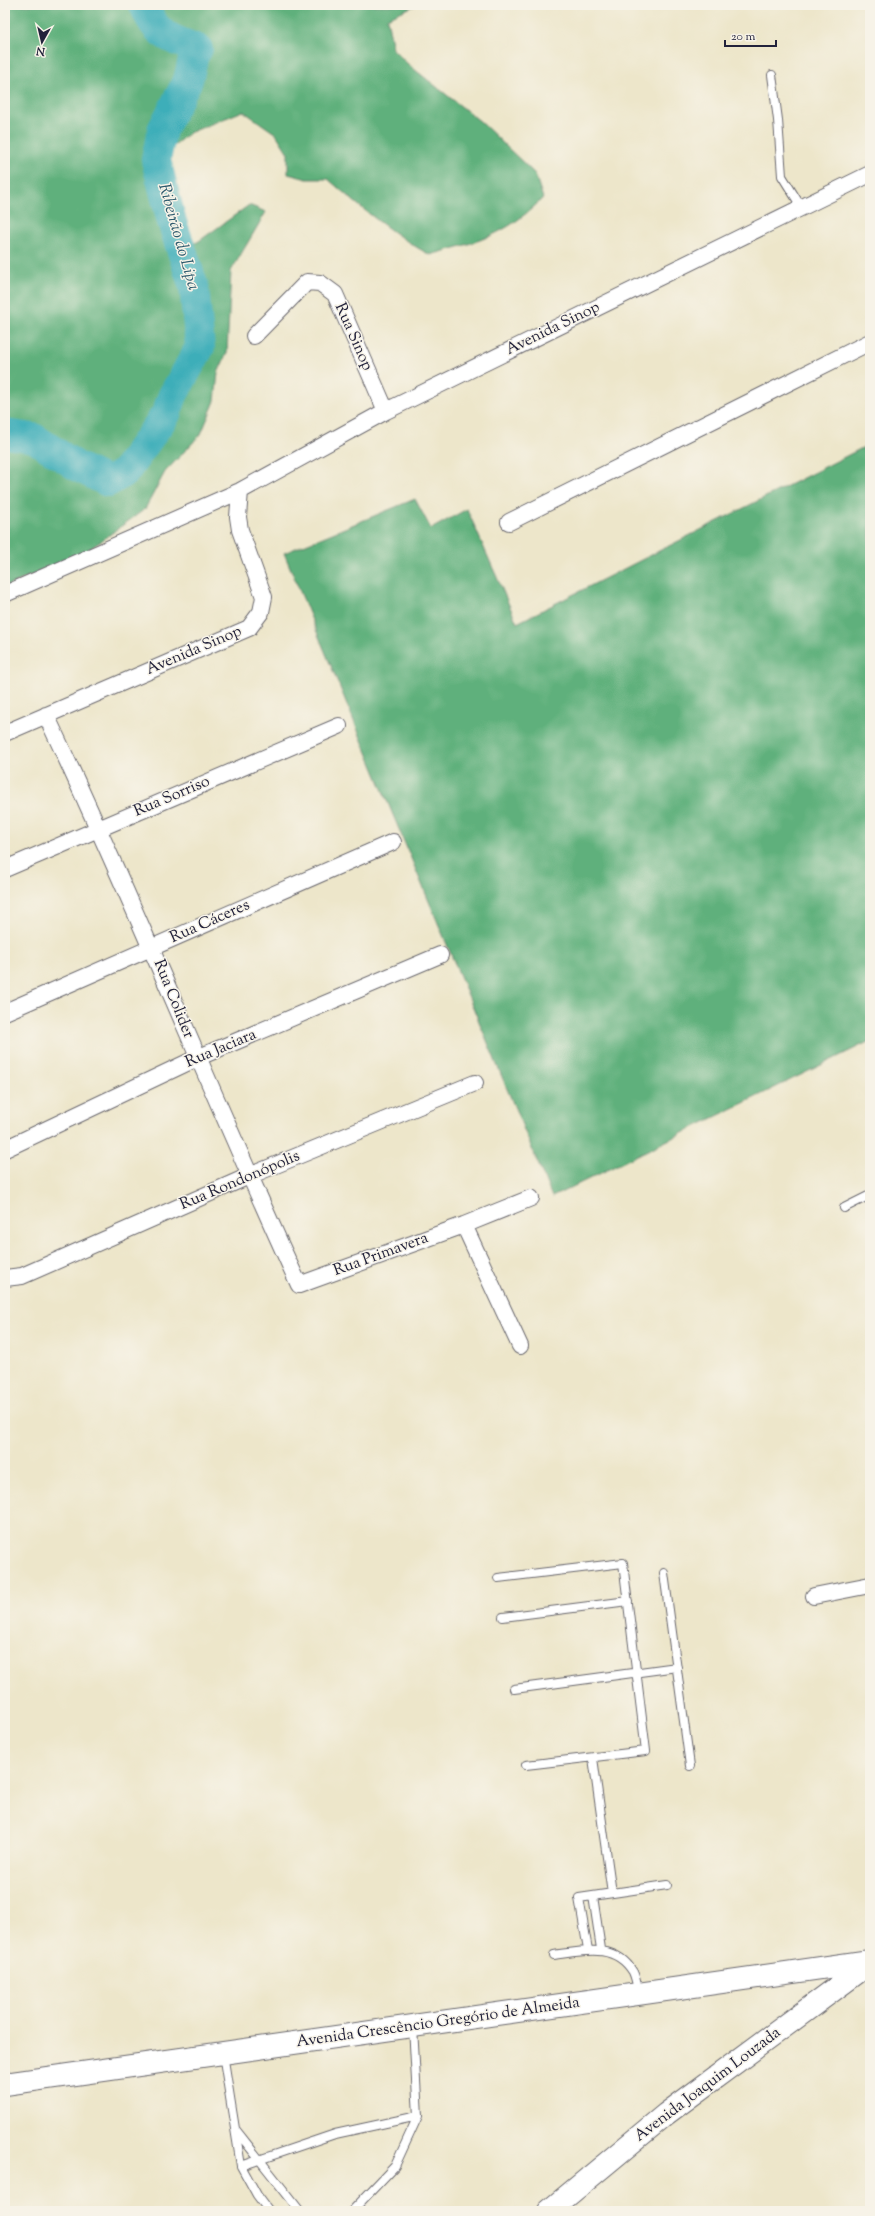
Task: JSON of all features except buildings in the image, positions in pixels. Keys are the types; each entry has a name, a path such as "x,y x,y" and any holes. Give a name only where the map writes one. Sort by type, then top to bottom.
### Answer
{"street":[{"name":"Avenida Sinop","path":"5,594 240,491 386,411 870,174"},
{"name":"Rua Sinop","path":"254,336 307,282 320,283 335,294 386,411"},
{"path":"509,522 870,342"},
{"name":"Avenida Sinop","path":"5,733 249,628 257,619 264,604 264,597 240,530 238,517 240,491"},
{"name":"Rua Colider","path":"46,715 100,828 197,1058 299,1285"},
{"name":"Rua Sorriso","path":"5,869 339,726"},
{"name":"Rua Cáceres","path":"5,1012 392,842"},
{"name":"Rua Jaciara","path":"5,1149 197,1058 440,955"},
{"name":"Rua Rondonópolis","path":"5,1278 22,1276 249,1176 475,1083"},
{"name":"Rua Primavera","path":"299,1285 464,1226 531,1198"},
{"path":"464,1226 520,1346"},
{"path":"814,1596 870,1585"},
{"name":"Avenida Crescêncio Gregório de Almeida","path":"5,2084 870,1962"},
{"name":"Avenida Joaquim Louzada","path":"549,2211 666,2114 870,1962"}],"lane":[{"path":"772,75 778,120 782,176 802,208"},
{"path":"844,1208 870,1195"},
{"path":"498,1578 623,1563 646,1751 526,1765"},
{"path":"664,1573 690,1766"},
{"path":"502,1617 628,1601"},
{"path":"514,1689 677,1667"},
{"path":"593,1758 612,1893"},
{"path":"588,1950 579,1898 668,1885"},
{"path":"593,1896 601,1950"},
{"path":"554,1955 588,1950 601,1950 613,1953 633,1972 639,1994"},
{"path":"352,2211 395,2166 418,2116 413,2026"},
{"path":"223,2053 241,2166 257,2195 269,2211"},
{"path":"241,2166 335,2134 418,2116"},
{"path":"236,2129 300,2211"}],"green space":[{"path":"5,5 416,5 387,18 393,49 409,65 481,122 535,174 543,198 516,221 491,236 463,246 430,255 377,220 328,179 307,179 288,174 288,153 276,134 243,111 189,133 156,160 182,250 199,241 249,205 266,212 231,271 227,353 218,373 215,401 201,434 165,472 145,509 86,552 5,587"},
{"path":"870,444 870,1041 552,1197 284,553 415,499 431,529 467,509 517,623"}],"waterway":[{"name":"Ribeirão do Lipa","path":"5,434 34,438 78,467 108,482 125,472 166,414 173,395 200,347 194,287 172,222 156,160 162,130 188,80 194,55 198,49 179,42 159,30 153,23 144,5"}]}
